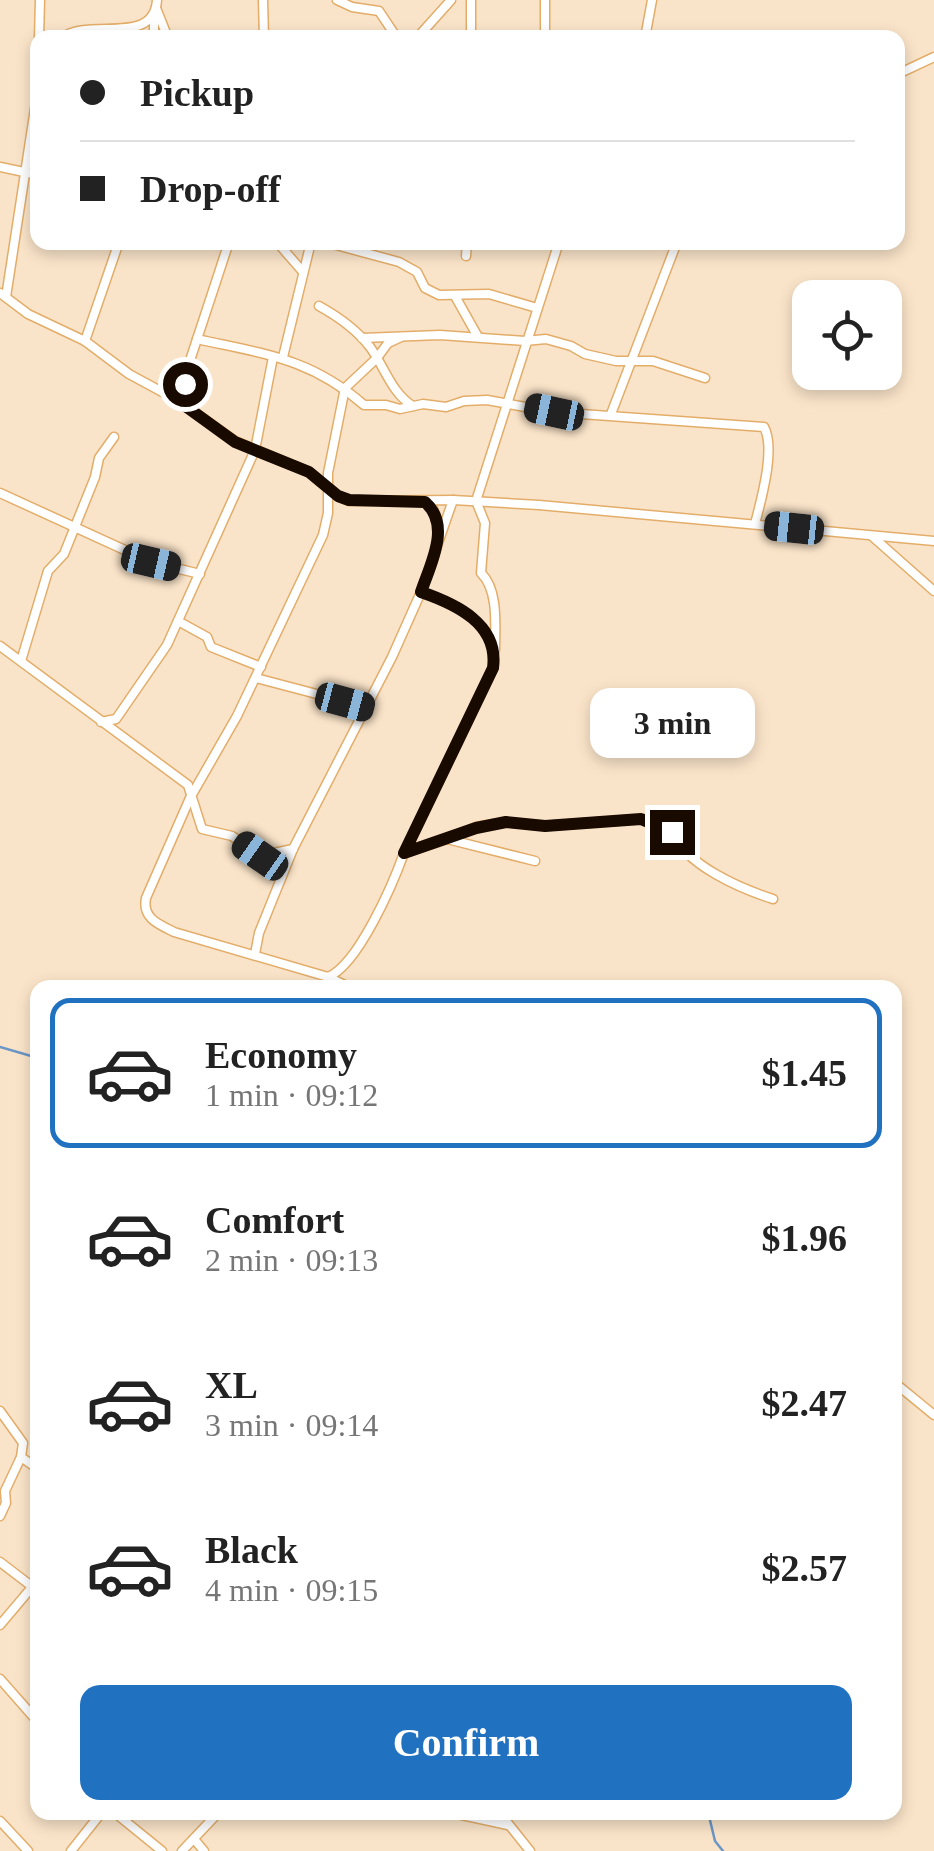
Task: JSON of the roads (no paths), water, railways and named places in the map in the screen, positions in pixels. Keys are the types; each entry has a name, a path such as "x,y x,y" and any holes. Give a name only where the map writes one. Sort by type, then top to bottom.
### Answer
{"street":[{"path":"38,30 40,0"},
{"path":"263,0 264,30"},
{"path":"338,0 352,8 378,11 391,30"},
{"path":"424,30 450,0"},
{"path":"470,0 471,30"},
{"path":"545,0 545,30"},
{"path":"647,30 652,0"},
{"path":"73,30 134,27 151,21 156,8"},
{"path":"905,71 934,57"},
{"path":"30,148 3,295 28,314 85,341 128,374 177,400 235,442 309,472 349,500 453,500 934,542"},
{"path":"0,167 30,171"},
{"path":"85,341 116,250"},
{"path":"177,400 226,250"},
{"path":"284,250 304,272"},
{"path":"101,722 116,719 152,670 255,450 309,250"},
{"path":"354,250 398,262 417,272 425,288 439,295 489,294 537,308"},
{"path":"466,250 466,256"},
{"path":"328,976 344,966 388,893 493,668 492,597 488,580 480,573 485,523 476,502 556,250"},
{"path":"611,414 674,250"},
{"path":"454,296 478,337"},
{"path":"319,306 362,338 402,400 414,407"},
{"path":"336,980 174,932 151,920 146,912 146,898 190,798 256,678 323,535 328,513 329,464 345,388 388,343 401,337"},
{"path":"362,338 546,339 585,354 632,362 653,361 705,378"},
{"path":"197,339 278,356 345,388 364,406 386,405 400,410 423,404 446,407 474,400 509,402 554,412 764,427 768,438 765,485 755,524"},
{"path":"21,661 48,572 64,554 99,458 114,437"},
{"path":"0,493 151,562 200,574"},
{"path":"254,954 258,932 293,849 421,592 453,500"},
{"path":"425,502 433,508 440,535"},
{"path":"873,537 934,591"},
{"path":"421,592 459,606 482,628 495,650"},
{"path":"178,621 207,637 211,647 261,667"},
{"path":"0,646 188,785 202,829 232,836 260,856 293,849"},
{"path":"256,678 366,707"},
{"path":"404,853 506,822 545,826 641,819 672,832 680,851 740,888 772,898"},
{"path":"448,840 535,861"},
{"path":"902,1389 934,1416"},
{"path":"0,1411 23,1443 0,1516"},
{"path":"21,1457 30,1463"},
{"path":"0,1562 30,1582"},
{"path":"0,1625 30,1592"},
{"path":"0,1679 30,1713"},
{"path":"71,1851 96,1820"},
{"path":"124,1820 162,1851"},
{"path":"182,1851 212,1820"},
{"path":"485,1820 508,1825"},
{"path":"505,1820 530,1851"},
{"path":"0,1822 28,1851"},
{"path":"194,1839 204,1851"}],"waterway":[{"path":"0,1047 30,1056"},
{"path":"710,1820 715,1841 723,1851"}]}
